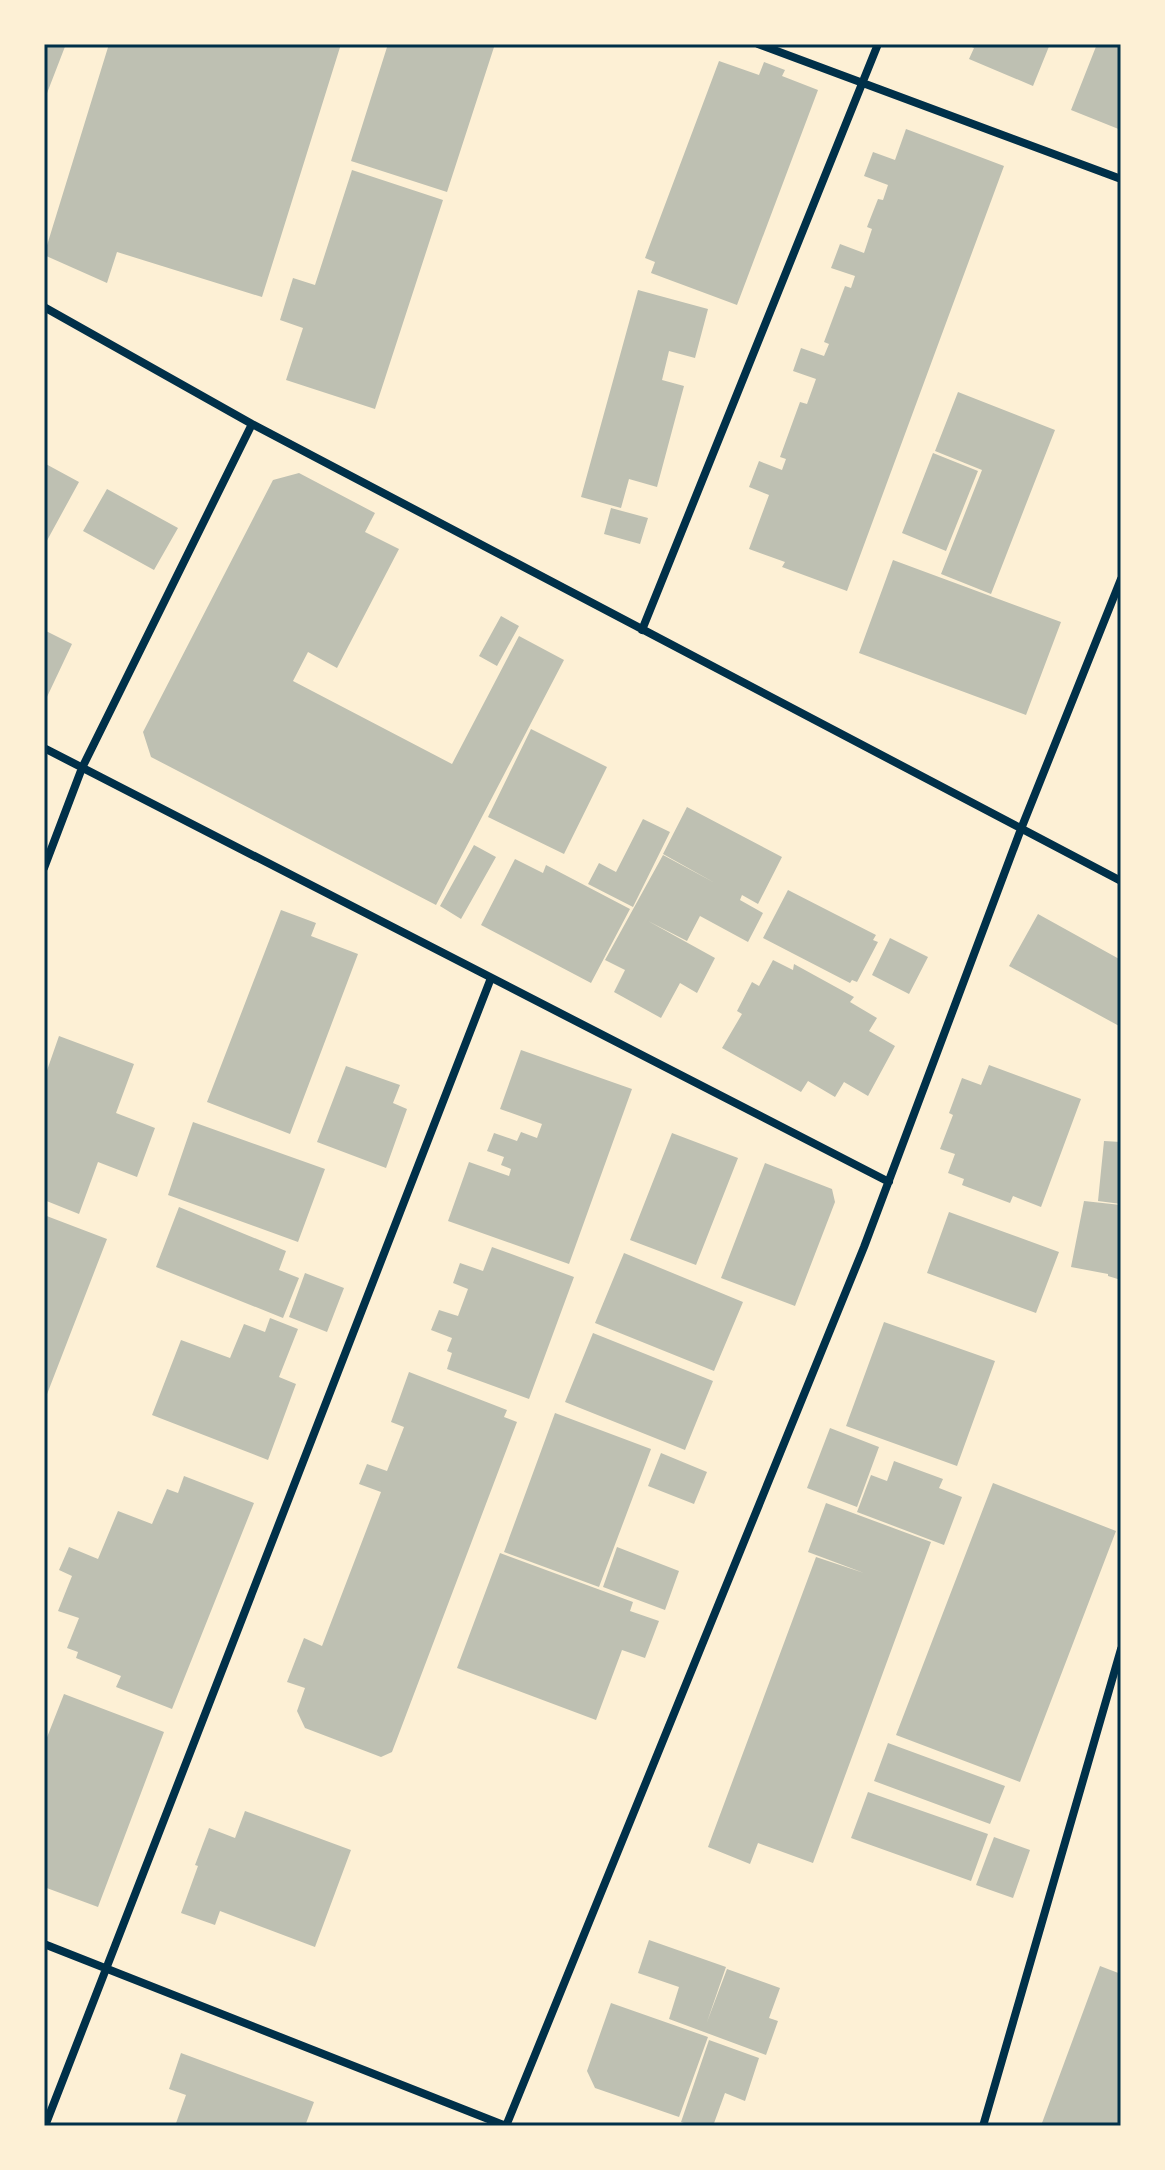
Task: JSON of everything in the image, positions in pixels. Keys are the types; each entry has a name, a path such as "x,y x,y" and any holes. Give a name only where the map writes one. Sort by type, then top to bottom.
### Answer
{"street":[{"path":"758,44 1121,179"},
{"path":"642,630 878,44"},
{"path":"44,307 252,424 1121,881"},
{"path":"44,868 82,768 252,424"},
{"path":"44,1944 506,2126 889,1182 1021,829 1121,579"},
{"path":"44,748 889,1182"},
{"path":"45,2126 491,978"},
{"path":"983,2126 1121,1649"}],"building":[{"path":"44,44 66,44 44,101"},
{"path":"109,44 341,44 262,297 117,252 107,283 44,255"},
{"path":"388,44 495,44 447,192 351,161"},
{"path":"965,44 1050,44 1033,86 969,59 974,48"},
{"path":"1097,44 1121,44 1121,130 1071,110"},
{"path":"719,61 759,75 764,62 785,70 782,76 818,90 737,305 651,273 655,262 645,258"},
{"path":"906,129 1004,166 847,591 782,567 785,562 749,549 769,495 749,487 759,461 782,470 786,459 780,457 800,402 807,404 816,379 793,371 801,348 824,356 829,344 824,342 845,286 851,288 855,276 831,268 840,244 864,253 872,229 867,227 878,199 883,200 888,185 864,176 873,152 895,160"},
{"path":"352,170 443,200 375,409 286,380 303,328 280,320 293,278 315,285"},
{"path":"638,290 708,309 695,358 669,351 662,380 684,386 657,487 629,479 621,508 581,497"},
{"path":"958,392 1055,430 991,594 941,574 982,470 935,451"},
{"path":"933,453 978,471 946,551 902,533"},
{"path":"44,463 79,482 44,546"},
{"path":"299,473 375,513 365,532 399,549 337,668 308,652 293,681 452,764 519,636 564,660 436,905 151,757 143,732 273,480"},
{"path":"107,489 178,528 154,570 83,531"},
{"path":"611,508 648,518 640,544 604,534"},
{"path":"893,560 1061,622 1026,715 859,653"},
{"path":"501,616 519,626 497,666 479,656"},
{"path":"44,630 72,644 46,699 44,698"},
{"path":"531,729 607,767 564,854 488,817"},
{"path":"687,807 782,857 758,904 742,895 740,900 763,913 748,942 700,916 687,941 648,921 715,958 697,993 680,983 661,1018 614,992 625,970 605,960 663,855 715,883 663,854"},
{"path":"643,819 670,832 633,907 588,884 599,863 616,872"},
{"path":"474,845 496,857 461,919 440,906"},
{"path":"515,859 543,873 546,865 630,909 591,983 481,925"},
{"path":"788,890 876,935 873,940 878,942 857,982 852,980 850,983 763,938"},
{"path":"281,910 316,923 311,936 358,954 290,1134 207,1102"},
{"path":"1038,914 1121,960 1121,1027 1009,966"},
{"path":"890,938 928,957 909,994 872,975"},
{"path":"773,960 793,970 794,964 854,997 850,1002 877,1018 869,1031 895,1046 868,1096 844,1082 835,1097 808,1081 801,1092 722,1048 742,1014 737,1011 752,982 759,986"},
{"path":"59,1036 134,1064 116,1113 155,1128 137,1177 98,1162 79,1214 44,1200 44,1079"},
{"path":"521,1050 632,1089 569,1264 448,1221 469,1162 509,1176 511,1169 501,1165 504,1157 487,1151 494,1133 517,1141 521,1132 537,1138 542,1124 500,1109"},
{"path":"989,1065 1081,1099 1041,1207 1013,1196 1010,1203 962,1185 964,1179 948,1173 955,1154 940,1149 962,1078 981,1085"},
{"path":"346,1066 400,1085 393,1103 407,1109 386,1168 317,1142"},
{"path":"193,1122 325,1169 298,1242 168,1195"},
{"path":"672,1133 738,1158 696,1265 630,1240"},
{"path":"1104,1141 1121,1142 1121,1204 1098,1201"},
{"path":"765,1163 832,1189 835,1202 795,1306 721,1278"},
{"path":"1084,1201 1121,1205 1121,1280 1108,1274 1071,1267"},
{"path":"179,1207 286,1251 279,1270 299,1278 283,1318 156,1267"},
{"path":"949,1212 1059,1252 1036,1313 927,1273"},
{"path":"44,1215 107,1239 44,1402"},
{"path":"492,1247 574,1277 529,1399 447,1369 452,1353 447,1351 452,1338 431,1330 439,1310 458,1316 468,1289 453,1283 460,1263 483,1271"},
{"path":"624,1253 743,1302 714,1371 595,1323"},
{"path":"305,1273 344,1288 327,1332 289,1317"},
{"path":"270,1318 298,1329 279,1377 296,1384 268,1460 152,1415 181,1340 230,1358 244,1324 265,1332"},
{"path":"884,1322 995,1361 957,1466 846,1426"},
{"path":"593,1333 713,1381 685,1450 565,1402"},
{"path":"409,1372 507,1410 504,1417 517,1422 392,1752 381,1757 305,1728 297,1711 305,1688 287,1682 304,1638 322,1646 381,1492 359,1484 367,1464 387,1471 404,1427 391,1422"},
{"path":"555,1413 651,1449 599,1587 504,1552"},
{"path":"830,1428 879,1447 857,1507 807,1488"},
{"path":"661,1453 707,1472 694,1504 648,1486"},
{"path":"894,1461 943,1479 939,1488 962,1497 944,1545 857,1512 871,1475 887,1481"},
{"path":"184,1476 254,1503 172,1709 116,1687 121,1676 76,1658 78,1652 67,1648 79,1618 58,1611 72,1576 59,1570 69,1547 98,1559 118,1511 152,1524 167,1489 178,1493"},
{"path":"993,1483 1116,1531 1020,1782 896,1735"},
{"path":"826,1503 931,1542 813,1863 758,1843 750,1864 708,1847 816,1557 864,1573 808,1552"},
{"path":"617,1547 679,1571 665,1610 603,1587"},
{"path":"500,1553 633,1602 630,1611 659,1621 645,1658 622,1650 596,1720 457,1668"},
{"path":"64,1694 164,1732 98,1907 44,1887 44,1745"},
{"path":"888,1743 1005,1786 990,1824 874,1781"},
{"path":"868,1792 988,1834 971,1881 851,1838"},
{"path":"245,1811 351,1850 315,1947 220,1911 215,1925 181,1913 209,1828 235,1838"},
{"path":"994,1837 1030,1850 1013,1898 976,1885"},
{"path":"649,1940 726,1967 707,2022 727,1969 780,1988 769,2018 778,2021 766,2055 669,2019 679,1987 638,1973"},
{"path":"1100,1966 1121,1974 1121,2126 1051,2126 1042,2123"},
{"path":"611,2003 708,2037 679,2117 595,2088 587,2071"},
{"path":"709,2040 759,2058 745,2101 725,2093 713,2126 692,2126 681,2122"},
{"path":"181,2053 314,2102 305,2126 175,2126 186,2095 169,2089"}]}
